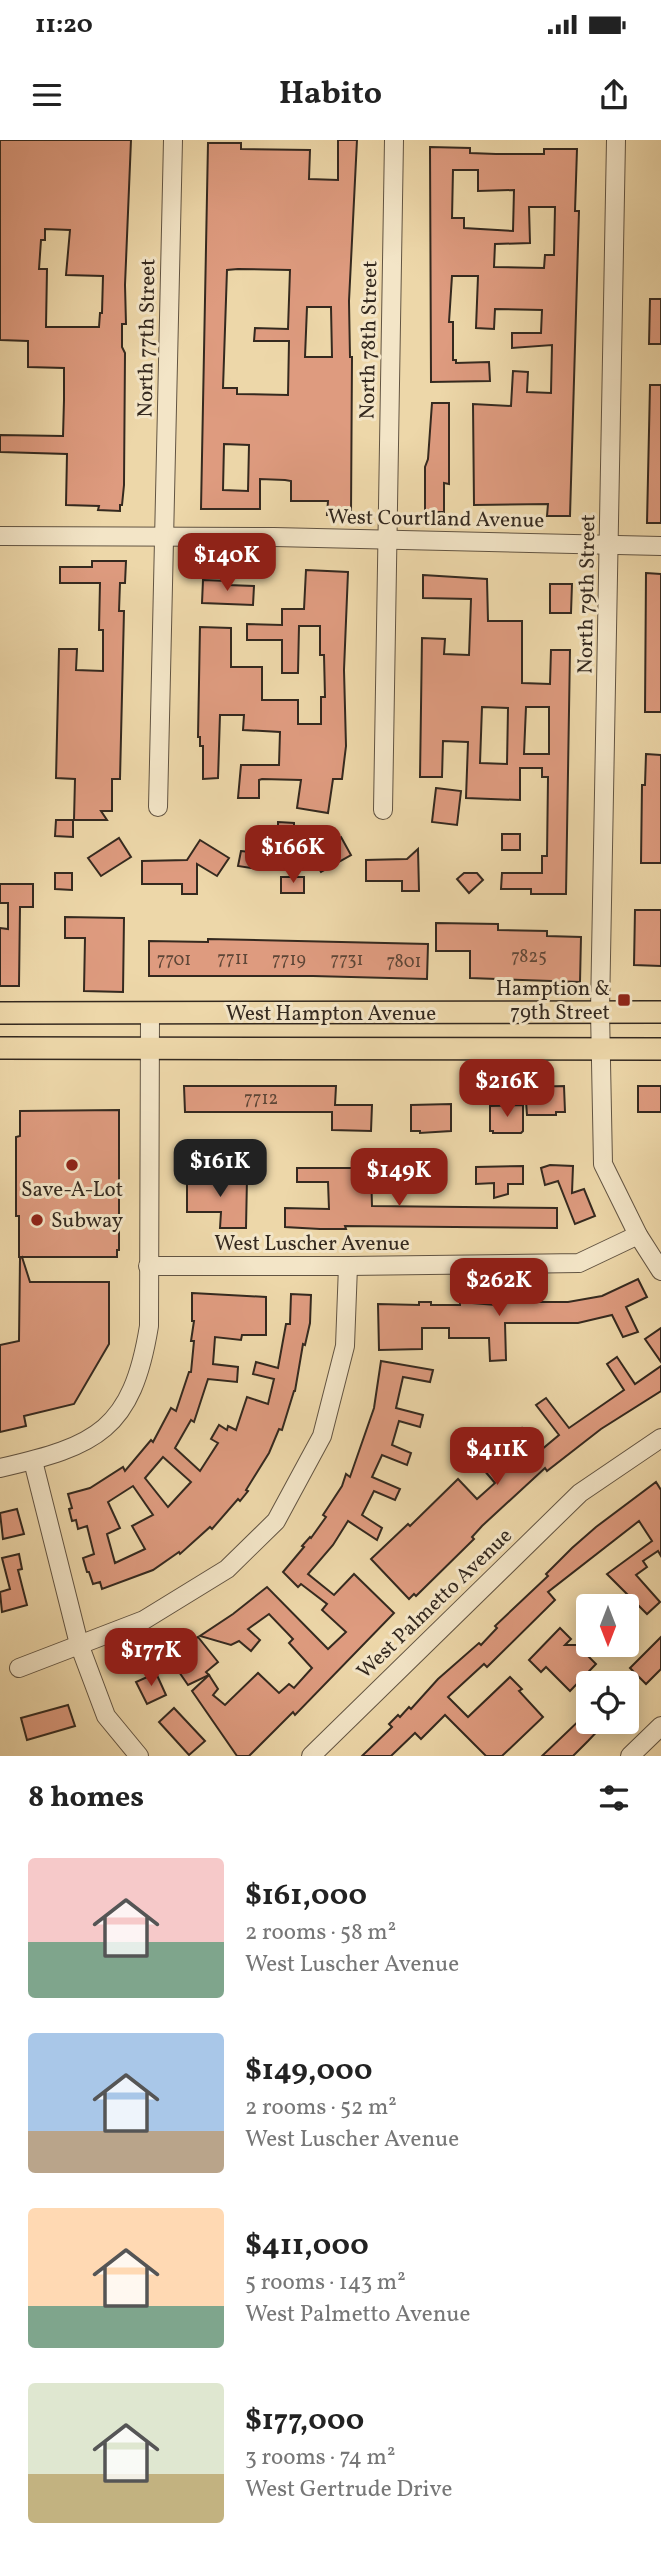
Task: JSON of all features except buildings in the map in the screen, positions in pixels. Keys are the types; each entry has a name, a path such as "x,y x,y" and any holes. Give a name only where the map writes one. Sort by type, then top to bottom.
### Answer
{"main road":[{"name":"West Hampton Avenue","path":"0,1013 661,1012"},
{"name":"West Hampton Avenue","path":"0,1048 661,1049"}],"street":[{"name":"North 77th Street","path":"158,807 173,140"},
{"name":"North 78th Street","path":"383,810 394,140"},
{"name":"North 79th Street","path":"616,140 600,1011 603,1164 638,1235 661,1271"},
{"name":"West Courtland Avenue","path":"0,536 164,536 661,546"},
{"path":"0,1468 77,1447 107,1426 128,1402 143,1362 149,1326 150,1013"},
{"name":"West Luscher Avenue","path":"148,1266 579,1263 638,1235"},
{"path":"19,1668 144,1620 227,1569 276,1521 322,1436 345,1346 348,1266"},
{"name":"West Palmetto Avenue","path":"311,1756 579,1493 661,1438"},
{"path":"33,1461 79,1644 106,1716 139,1756"},
{"path":"630,1756 661,1726"}],"place":[{"name":"Hamption & 79th Street","path":"624,1000"},
{"name":"Save-A-Lot","path":"72,1165"},
{"name":"Subway","path":"37,1220"}]}
